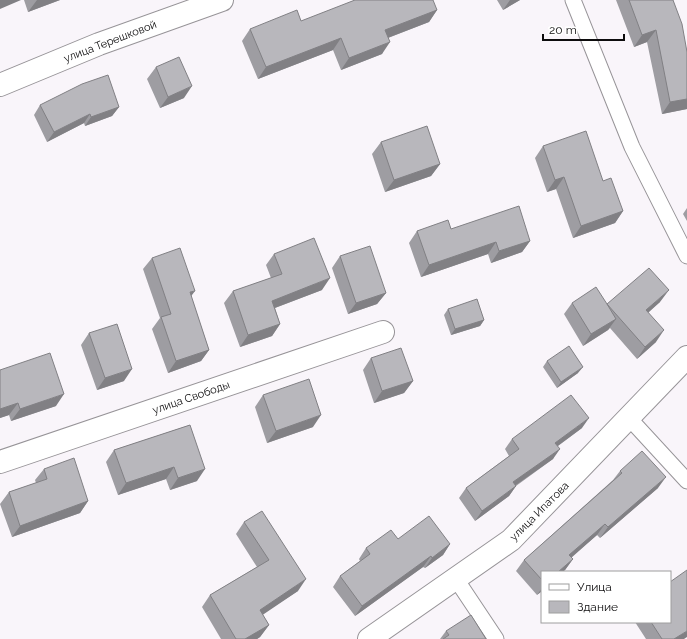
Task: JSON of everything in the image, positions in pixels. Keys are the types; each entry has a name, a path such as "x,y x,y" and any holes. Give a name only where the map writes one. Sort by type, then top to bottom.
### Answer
{"street":[{"name":"улица Терешковой","path":"0,85 99,44 222,0"},
{"name":"улица Свободы","path":"0,462 383,332"},
{"name":"улица Ипатова","path":"369,639 511,540 687,358"}],"lane":[{"path":"573,0 632,146 687,256"},
{"path":"629,418 687,481"},
{"path":"456,579 496,639"}],"building":[{"path":"355,0 433,0 437,10 385,30 390,42 349,58 341,38 266,67 250,29 297,10 301,21"},
{"path":"629,0 673,0 682,24 687,52 687,99 670,102 656,30 642,35"},
{"path":"179,57 192,86 168,97 156,67"},
{"path":"108,75 119,107 91,117 90,114 54,132 40,105 82,84"},
{"path":"427,126 440,164 394,180 381,142"},
{"path":"586,131 603,181 611,178 623,211 581,226 564,177 555,180 543,146"},
{"path":"519,206 530,241 499,251 496,242 429,265 417,231 448,220 451,229"},
{"path":"314,238 330,278 272,301 280,324 248,335 233,291 282,274 274,254"},
{"path":"370,246 386,293 356,303 340,256"},
{"path":"180,248 195,291 190,292 209,350 176,361 161,317 171,314 152,258"},
{"path":"649,268 669,290 646,310 664,330 645,347 607,304"},
{"path":"596,287 616,319 591,334 572,303"},
{"path":"477,299 484,320 455,329 448,309"},
{"path":"117,324 132,369 105,378 89,333"},
{"path":"569,346 583,367 561,382 547,361"},
{"path":"401,348 413,381 382,391 371,358"},
{"path":"50,353 64,394 20,409 18,403 0,409 0,370"},
{"path":"309,379 321,415 276,431 263,395"},
{"path":"571,395 589,418 555,443 560,449 513,482 516,486 482,511 466,488 519,449 512,439"},
{"path":"190,425 205,469 178,478 174,467 126,483 114,450"},
{"path":"642,451 666,477 608,527 605,524 569,555 573,559 559,571 541,571 541,579 524,560 622,473 620,471"},
{"path":"74,458 88,501 20,526 9,492 47,479 44,469"},
{"path":"262,511 306,579 260,610 269,625 245,639 236,639 210,595 269,560 244,522"},
{"path":"429,516 450,544 362,606 340,576 370,554 366,548 391,530 398,539"},
{"path":"687,570 687,631 674,639 662,639 652,623 671,623 671,581"},
{"path":"471,615 486,639 443,639 449,635 446,631"}]}
